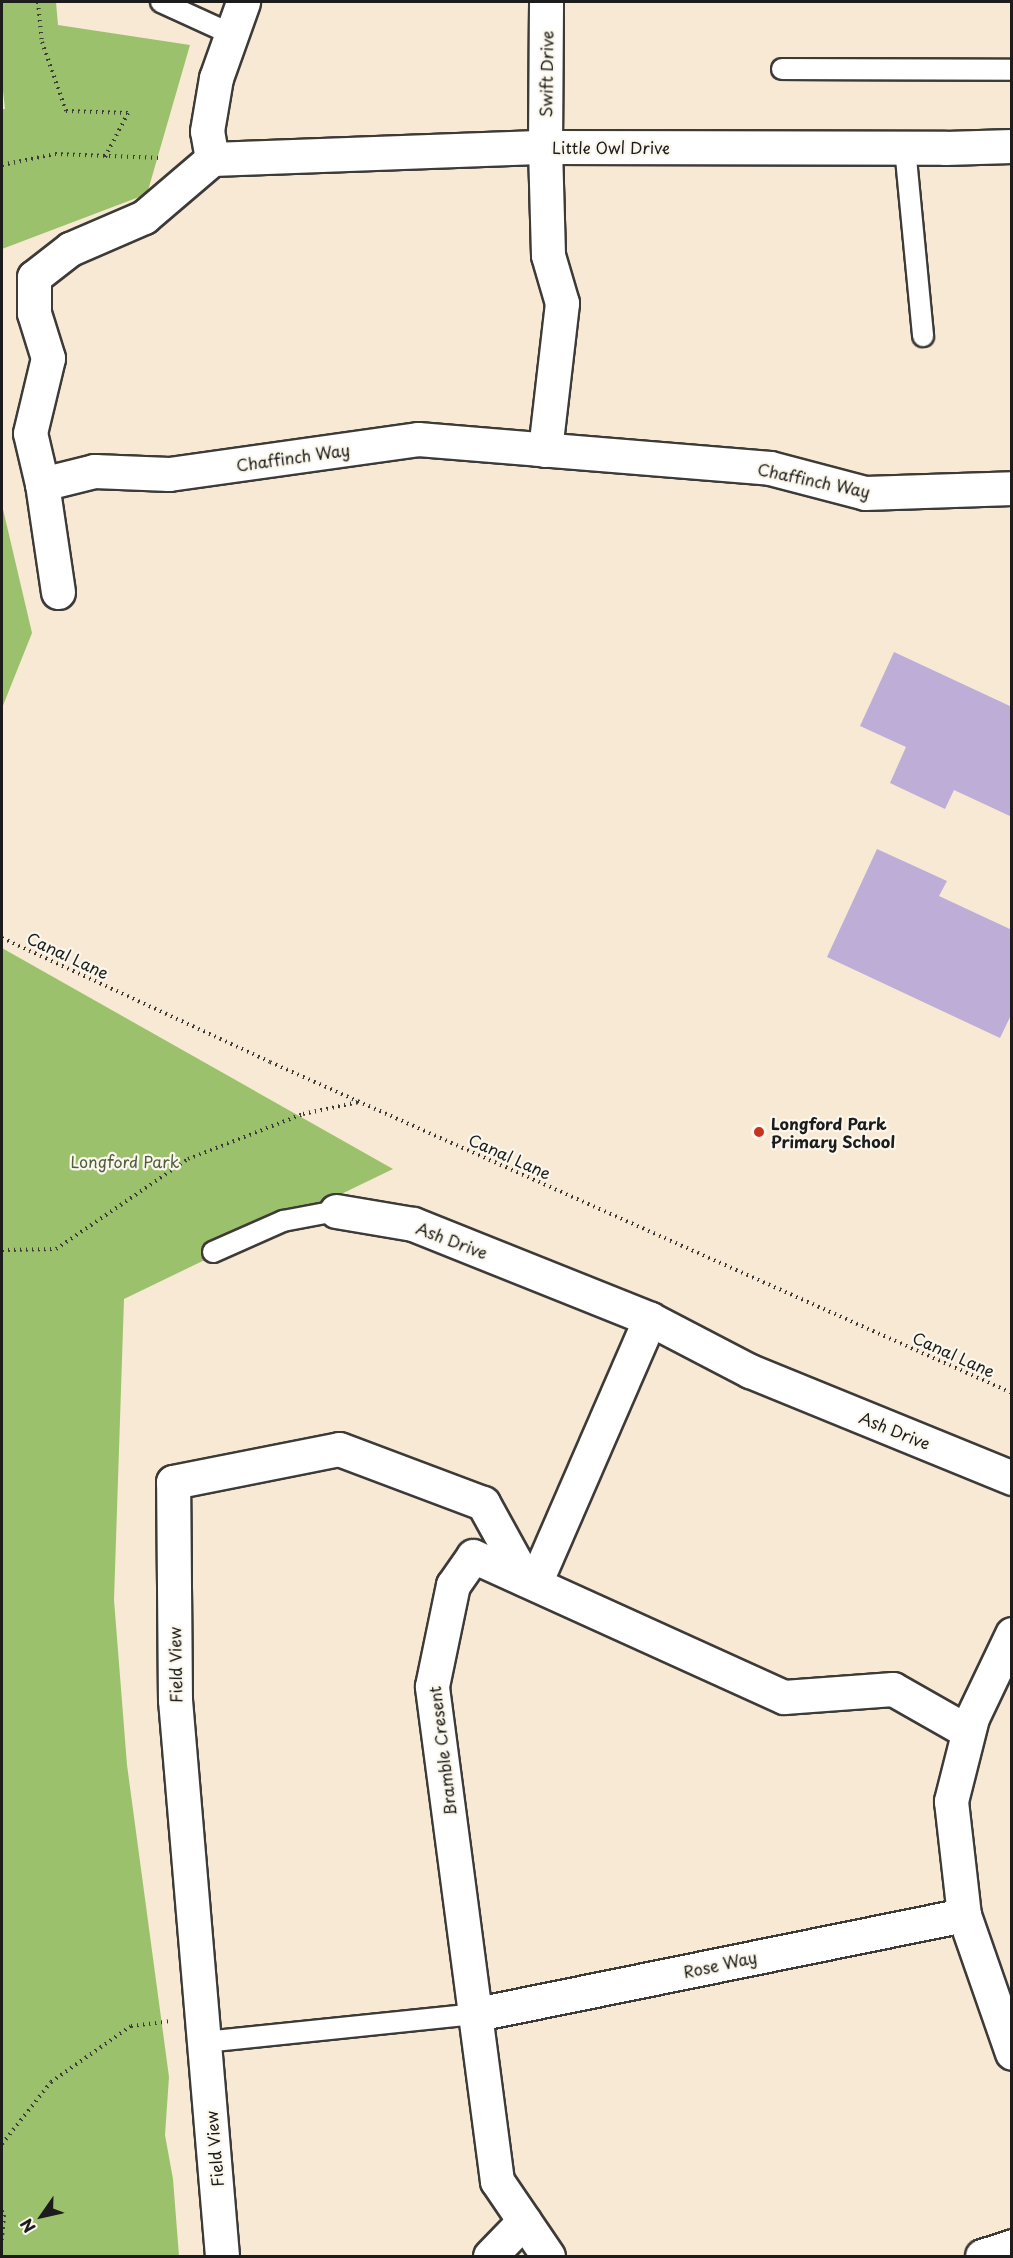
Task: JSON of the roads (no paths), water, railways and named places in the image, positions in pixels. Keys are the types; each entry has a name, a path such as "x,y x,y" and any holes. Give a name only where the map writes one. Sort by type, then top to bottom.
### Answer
{"street":[{"path":"58,592 42,484 30,433 48,358 34,313 34,277 70,249 144,217 212,159 207,131 216,78 243,2"},
{"name":"Swift Drive","path":"545,147 546,2"},
{"name":"Little Owl Drive","path":"212,159 545,147 1011,146"},
{"path":"545,147 548,255 562,303 545,450"},
{"name":"Chaffinch Way","path":"42,484 94,471 169,474 418,440 770,468 865,493 1011,488"},
{"name":"Ash Drive","path":"336,1211 414,1224 650,1319 750,1371 1011,1478"},
{"path":"530,1581 650,1319"},
{"name":"Field View","path":"222,2256 175,1700 173,1482 339,1449 483,1503 530,1581"},
{"name":"Bramble Cresent","path":"548,2256 497,2181 477,2014 432,1686 453,1585 473,1556 784,1697 893,1689 967,1731"},
{"path":"1011,1634 1003,1676 967,1731 951,1801 964,1915 1011,2053"},
{"name":"Rose Way","path":"477,2014 964,1915"},
{"path":"490,2256 524,2220"},
{"path":"982,2256 1011,2246"}],"lane":[{"path":"161,2 231,34"},
{"path":"782,69 1011,70"},
{"path":"905,148 923,336"},
{"name":"Ash Drive","path":"213,1252 283,1221 336,1211"},
{"path":"203,2029 477,2014"}],"place":[{"name":"Longford Park Primary School","path":"759,1132"}],"park label":[{"name":"Longford Park","path":"125,1161"}]}
